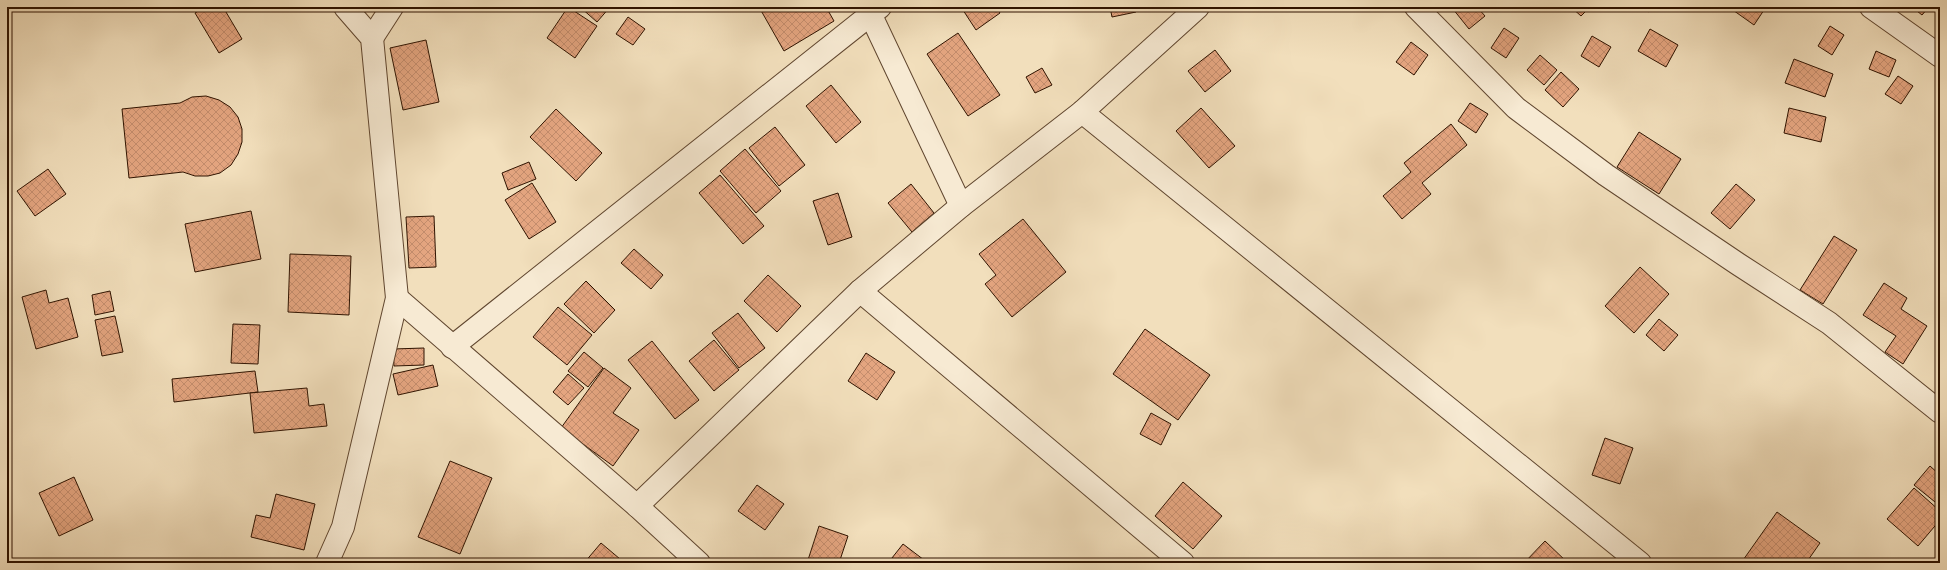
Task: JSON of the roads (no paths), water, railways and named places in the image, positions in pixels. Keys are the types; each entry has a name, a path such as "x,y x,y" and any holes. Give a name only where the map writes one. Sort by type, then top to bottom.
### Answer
{"street":[{"path":"327,563 343,527 397,298 372,38 345,7"},
{"path":"372,38 392,7"},
{"path":"637,506 860,291 961,206 1082,112 1198,7"},
{"path":"1416,7 1516,108 1606,174 1738,264 1829,323 1940,412"},
{"path":"1871,7 1940,56"},
{"path":"452,347 872,9 961,206"},
{"path":"1082,112 1640,563"},
{"path":"860,291 1183,563"},
{"path":"397,298 637,506 699,563"}]}
